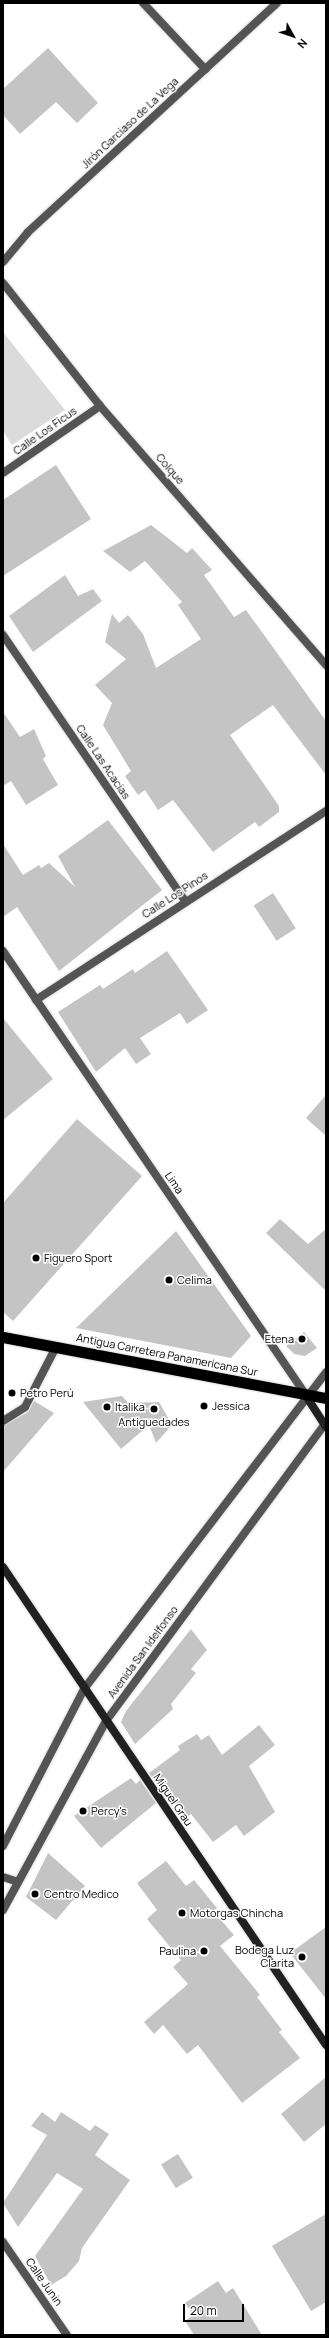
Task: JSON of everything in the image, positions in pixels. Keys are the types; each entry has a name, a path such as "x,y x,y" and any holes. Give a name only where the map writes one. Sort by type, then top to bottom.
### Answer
{"highway":[{"name":"Antigua Carretera Panamericana Sur","path":"3,1337 306,1396 326,1398"}],"main road":[{"name":"Lima","path":"306,1396 325,1425"},
{"name":"Miguel Grau","path":"3,1567 326,2045"}],"street":[{"path":"143,3 205,69"},
{"name":"Jirón Garciaso de La Vega","path":"3,262 28,232 277,3"},
{"name":"Colque","path":"3,283 100,406 326,665"},
{"name":"Calle Los Ficus","path":"3,474 100,406"},
{"name":"Calle Las Acacias","path":"3,635 185,901"},
{"name":"Calle Los Pinos","path":"36,1000 185,901 326,811"},
{"name":"Lima","path":"3,951 306,1396"},
{"path":"3,1421 25,1407 56,1347"},
{"path":"3,1846 84,1689 306,1396 326,1372"},
{"name":"Avenida San Idelfonso","path":"3,1910 106,1721 325,1425"},
{"path":"3,1877 18,1882"},
{"name":"Calle Junin","path":"3,2242 67,2335"}],"shaded area":[{"path":"3,332 65,410 12,445 3,431"}],"building":[{"path":"48,48 98,103 77,123 56,102 20,134 3,115 3,89"},
{"path":"56,465 91,519 3,576 3,500"},
{"path":"151,525 187,553 192,548 212,570 204,575 234,617 246,610 326,721 326,775 273,705 230,735 279,806 279,812 259,827 255,822 213,852 173,800 158,810 145,790 138,795 125,776 131,771 103,725 112,703 95,685 126,659 105,642 112,614 119,623 128,615 143,634 156,668 201,639 178,605 182,602 145,561 130,572 103,551"},
{"path":"65,575 78,596 93,589 102,601 33,652 9,616"},
{"path":"3,712 20,737 34,729 46,756 43,759 58,785 26,805 11,781 3,786"},
{"path":"108,820 162,890 59,971 17,907 3,917 3,844 23,875 39,865 41,868 49,863 75,887 58,856"},
{"path":"273,893 296,928 277,941 254,906"},
{"path":"167,951 208,1010 187,1024 180,1013 140,1038 151,1054 136,1064 125,1048 96,1072 58,1012 100,985 103,989 133,969 135,973"},
{"path":"3,1018 53,1079 3,1120"},
{"path":"326,1095 326,1136 306,1118"},
{"name":"Figuero Sport","path":"77,1119 142,1176 13,1321 3,1312 3,1203"},
{"path":"280,1219 308,1244 326,1229 326,1291 266,1233"},
{"name":"Celima","path":"176,1231 251,1336 231,1358 76,1328"},
{"name":"Etena","path":"304,1332 317,1348 305,1356 294,1354 286,1346"},
{"path":"122,1396 128,1403 159,1402 172,1425 156,1443 149,1425 121,1449 83,1402"},
{"path":"34,1401 54,1413 3,1472 3,1426 28,1412"},
{"path":"191,1629 207,1650 191,1669 196,1673 171,1704 173,1709 135,1744 121,1722 126,1711"},
{"path":"259,1725 275,1745 249,1766 275,1812 244,1836 236,1825 213,1842 191,1814 186,1818 167,1793 164,1796 149,1773 180,1750 178,1746 197,1734 201,1740 209,1735 222,1755"},
{"path":"131,1778 136,1784 140,1780 156,1803 101,1848 74,1816"},
{"path":"48,1853 85,1886 56,1920 26,1897"},
{"path":"166,1861 186,1886 194,1880 217,1908 213,1911 234,1935 220,1946 260,1995 257,1997 282,2030 279,2032 300,2058 242,2103 198,2045 187,2054 163,2025 154,2034 144,2022 188,1984 173,1967 181,1960 147,1919 157,1910 137,1883"},
{"path":"326,1927 326,1999 290,1953"},
{"path":"326,2077 326,2124 304,2142 281,2114"},
{"path":"42,2112 55,2122 61,2112 90,2131 95,2125 109,2134 95,2155 130,2180 82,2248 79,2261 66,2276 51,2285 35,2256 83,2189 57,2173 18,2227 3,2203 47,2135 31,2126"},
{"path":"178,2154 193,2178 176,2188 161,2165"},
{"path":"326,2214 326,2302 311,2311 272,2246"},
{"path":"218,2281 226,2293 233,2288 262,2335 194,2335 185,2321 193,2315 185,2303"}],"place":[{"name":"Figuero Sport","path":"36,1258"},
{"name":"Celima","path":"169,1280"},
{"name":"Etena","path":"302,1339"},
{"name":"Petro Perú","path":"12,1393"},
{"name":"Jessica","path":"204,1406"},
{"name":"Italika","path":"107,1407"},
{"name":"Antiguedades","path":"154,1409"},
{"name":"Percy's","path":"83,1811"},
{"name":"Centro Medico","path":"35,1894"},
{"name":"Motorgas Chincha","path":"182,1913"},
{"name":"Paulina","path":"204,1951"},
{"name":"Bodega Luz Clarita","path":"302,1957"}]}
